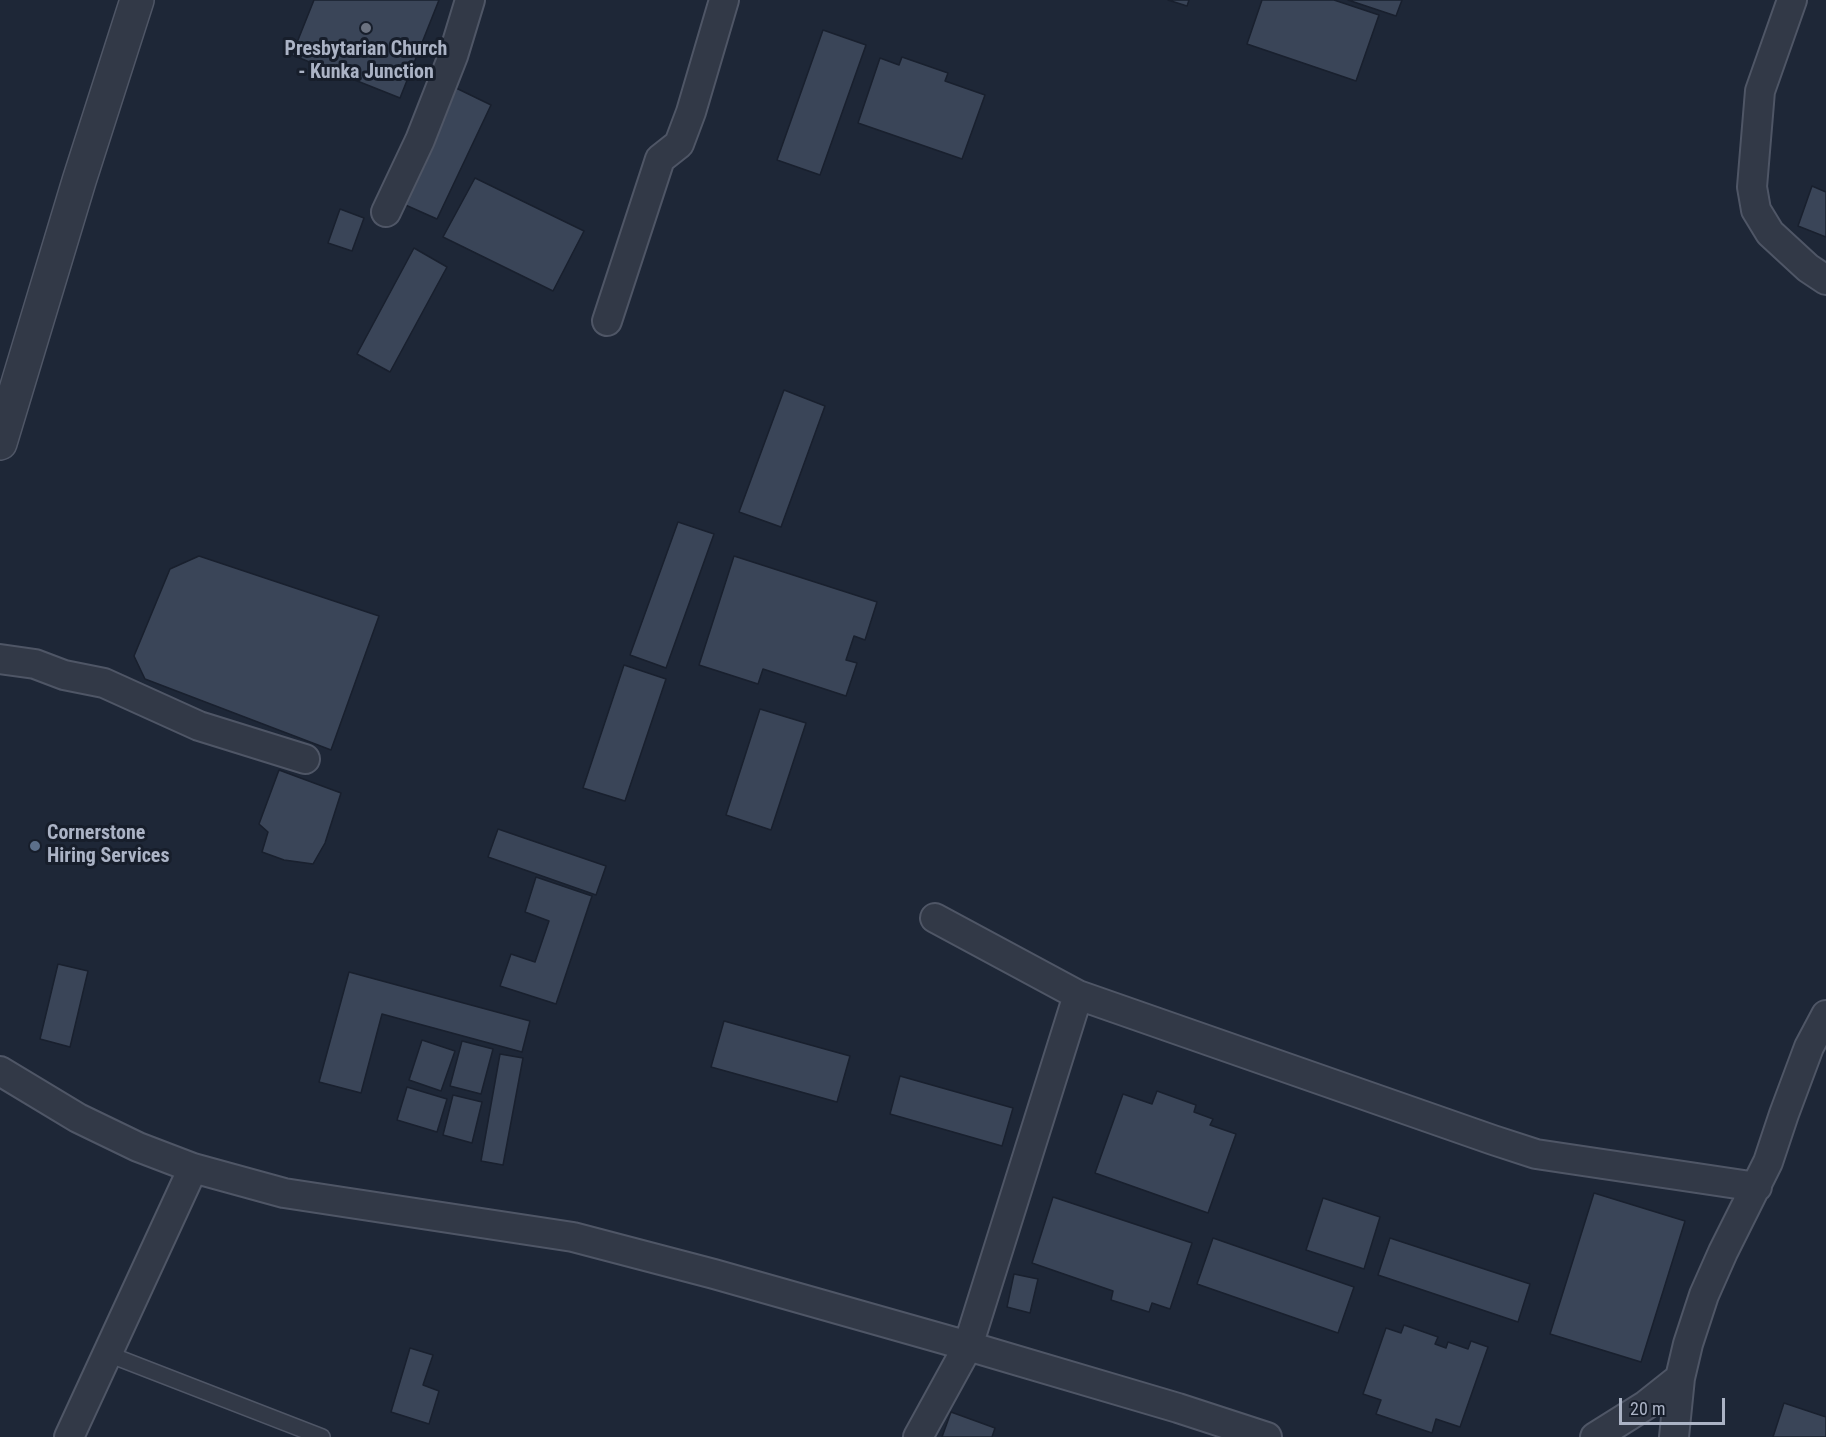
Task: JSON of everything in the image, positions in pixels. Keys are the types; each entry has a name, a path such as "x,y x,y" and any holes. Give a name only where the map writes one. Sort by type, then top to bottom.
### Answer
{"street":[{"path":"0,443 79,181 137,0"},
{"path":"386,212 420,140 453,56 470,0"},
{"path":"607,321 660,159 679,144 683,134 724,0"},
{"path":"1792,0 1760,91 1752,187 1756,210 1770,233 1808,268 1826,280"},
{"path":"0,659 36,664 64,675 104,683 199,726 305,759"},
{"path":"935,918 1078,995 1536,1154 1756,1187"},
{"path":"918,1437 968,1346 1078,995"},
{"path":"1674,1437 1680,1378 1704,1295 1722,1252 1768,1162 1809,1047 1826,1015"},
{"path":"0,1071 78,1118 138,1147 193,1168 284,1193 573,1237 714,1274 968,1346 1178,1408 1267,1437"},
{"path":"69,1437 193,1168"},
{"path":"1595,1437 1646,1404 1680,1378"}],"lane":[{"path":"108,1354 322,1437"}],"building":[{"name":"Presbytarian Church - Kunka Junction","path":"314,0 439,0 400,98 292,55"},
{"path":"1168,0 1189,0 1187,6"},
{"path":"1262,0 1334,0 1379,15 1356,81 1247,44"},
{"path":"1348,0 1402,0 1396,16"},
{"path":"823,30 866,45 820,175 777,160"},
{"path":"902,57 948,73 945,81 985,95 962,159 858,123 880,58 899,65"},
{"path":"456,88 491,105 437,219 401,203"},
{"path":"475,178 584,231 553,291 443,237"},
{"path":"1812,186 1826,192 1826,237 1798,226"},
{"path":"340,209 364,218 352,251 328,243"},
{"path":"414,248 447,267 390,372 357,354"},
{"path":"784,390 825,406 781,527 739,512"},
{"path":"678,522 714,534 666,668 630,655"},
{"path":"199,556 379,616 331,750 145,679 134,656 170,569"},
{"path":"734,556 877,602 865,640 854,636 846,660 857,663 846,696 763,669 758,684 699,665"},
{"path":"624,665 666,679 625,801 583,788"},
{"path":"760,709 806,723 771,830 726,815"},
{"path":"279,770 341,793 325,843 313,864 284,860 262,852 268,832 259,824"},
{"path":"498,829 606,866 596,895 488,857"},
{"path":"536,877 592,896 556,1004 500,986 511,954 535,962 549,921 525,912"},
{"path":"58,964 88,971 70,1047 40,1039"},
{"path":"349,972 530,1021 522,1052 382,1014 361,1093 319,1082"},
{"path":"724,1021 850,1056 837,1102 711,1067"},
{"path":"422,1040 455,1051 441,1091 409,1080"},
{"path":"462,1041 493,1049 481,1094 450,1086"},
{"path":"500,1054 523,1058 503,1165 481,1161"},
{"path":"900,1076 1013,1108 1002,1146 890,1114"},
{"path":"407,1087 447,1099 437,1132 397,1120"},
{"path":"1157,1091 1196,1105 1194,1112 1213,1119 1210,1125 1236,1134 1208,1213 1095,1173 1123,1094 1152,1104"},
{"path":"453,1095 482,1102 472,1143 443,1135"},
{"path":"1594,1193 1685,1221 1641,1362 1550,1334"},
{"path":"1053,1197 1192,1243 1170,1309 1152,1303 1149,1312 1111,1300 1113,1291 1032,1263"},
{"path":"1323,1198 1380,1217 1364,1269 1306,1250"},
{"path":"1213,1238 1354,1287 1338,1333 1197,1284"},
{"path":"1390,1238 1530,1284 1518,1322 1378,1275"},
{"path":"1014,1274 1038,1279 1030,1313 1007,1307"},
{"path":"1404,1325 1438,1337 1435,1344 1446,1348 1448,1342 1468,1349 1471,1341 1488,1347 1460,1427 1436,1419 1432,1433 1376,1414 1381,1400 1363,1394 1386,1328 1401,1333"},
{"path":"410,1348 433,1355 423,1385 439,1391 429,1424 391,1412"},
{"path":"1784,1403 1826,1417 1826,1437 1773,1437"},
{"path":"951,1412 995,1428 992,1437 942,1437"}],"place":[{"name":"Presbytarian Church - Kunka Junction","path":"366,28"},
{"name":"Cornerstone Hiring Services","path":"35,846"}]}
